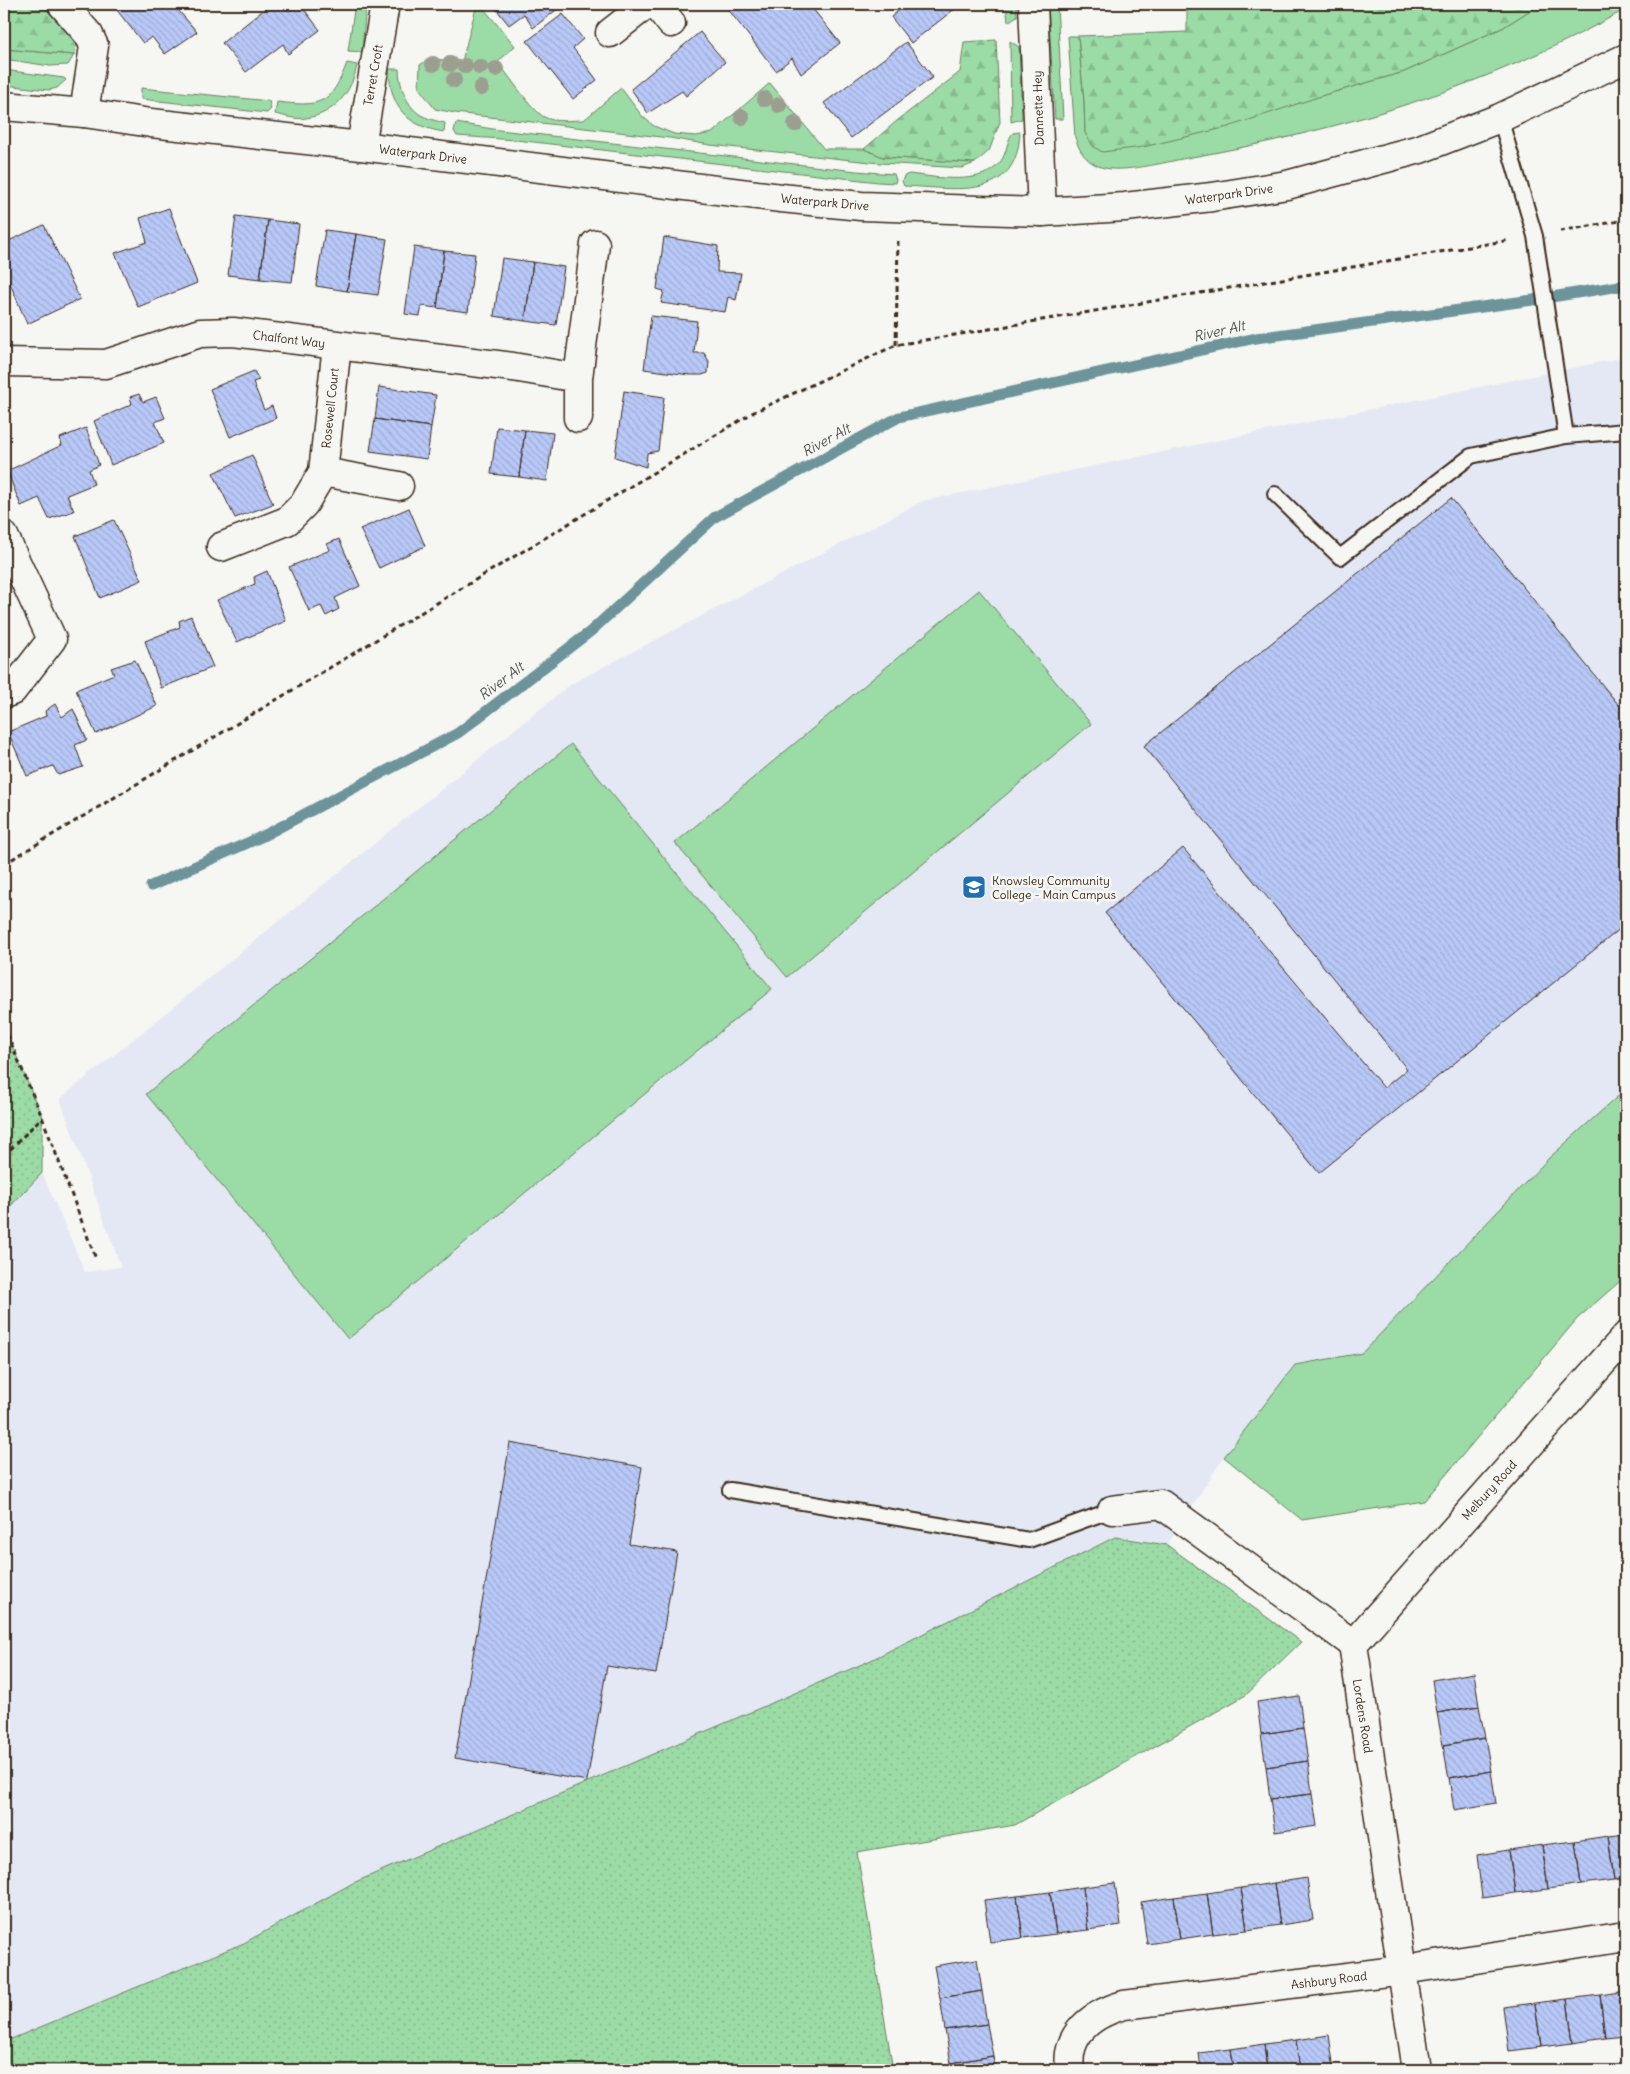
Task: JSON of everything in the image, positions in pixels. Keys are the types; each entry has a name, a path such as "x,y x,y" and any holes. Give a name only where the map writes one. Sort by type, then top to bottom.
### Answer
{"street":[{"path":"62,4 89,35 94,46 84,113"},
{"name":"Terret Croft","path":"361,146 385,4"},
{"path":"610,33 647,4"},
{"name":"Dannette Hey","path":"1033,4 1042,212"},
{"name":"Waterpark Drive","path":"4,106 84,113 161,124 361,146 780,198 861,206 1042,212 1135,206 1287,186 1420,149 1500,118 1626,58"},
{"path":"578,418 578,378 595,244"},
{"name":"Chalfont Way","path":"4,362 106,364 200,333 233,332 513,367 578,378"},
{"name":"Rosewell Court","path":"220,547 287,521 304,504 323,472 337,345"},
{"path":"323,472 398,486"},
{"path":"4,536 52,639 12,690 4,694"},
{"name":"Melbury Road","path":"1352,1644 1626,1336"},
{"path":"1112,1510 1161,1504 1352,1644"},
{"name":"Lordens Road","path":"1352,1644 1416,2070"},
{"name":"Ashbury Road","path":"1070,2070 1069,2054 1079,2032 1098,2014 1124,2005 1402,1970 1626,1936"}],"lane":[{"path":"1500,118 1535,236 1566,436"},
{"path":"1275,494 1340,556 1471,456 1566,436 1626,431"},
{"path":"730,1490 1029,1540 1112,1510"}],"path":[{"path":"896,345 899,207"},
{"path":"4,864 754,412 896,345 1626,220"},
{"path":"4,1026 42,1117 96,1259"},
{"path":"4,1156 42,1117"}],"shaded area":[{"name":"Knowsley Community College - Main Campus","path":"1626,357 1626,1089 1549,1158 1362,1353 1295,1365 1224,1457 1167,1545 1115,1537 867,1662 353,1883 244,1943 4,2042 4,1213 42,1173 85,1272 121,1267 60,1099 571,684 923,501"}],"green space":[{"path":"10,4 35,4 46,9 77,43 74,55 4,49 4,6"},
{"path":"355,4 366,4 362,52 348,51"},
{"path":"477,4 480,4 515,46 498,62 533,107 548,119 558,121 584,120 621,88 642,116 654,126 674,134 696,136 712,133 770,83 824,149 864,149 883,157 975,163 962,168 880,163 710,145 670,138 455,113 435,109 419,88 420,65 429,59 462,61"},
{"path":"1006,4 1016,4 1017,16 1008,22"},
{"path":"1048,4 1057,4 1063,119 1055,119"},
{"path":"1187,4 1540,4 1502,28 1404,72 1324,95 1228,127 1143,147 1102,152 1093,146 1085,133 1078,36 1187,32"},
{"path":"1540,4 1626,4 1626,9 1574,37 1468,83 1358,119 1302,134 1245,147 1120,169 1101,167 1091,162 1081,151 1075,137 1068,36 1078,36 1085,133 1324,95 1404,72 1502,28"},
{"path":"996,40 1000,122 989,151 975,163 883,157 864,149 960,72 964,42"},
{"path":"1010,41 1019,47 1022,119 1011,122"},
{"path":"4,49 74,55 68,65 50,66 4,59"},
{"path":"347,63 357,65 355,75 346,93 334,107 316,116 302,118 290,118 275,114 277,102 304,104 322,100 335,88"},
{"path":"389,69 399,69 404,94 414,110 432,120 445,123 444,132 420,125 403,112 393,94"},
{"path":"4,70 64,78 66,80 57,88 49,90 4,85"},
{"path":"141,88 269,101 271,109 267,113 141,99"},
{"path":"456,123 499,130 894,174 896,180 895,183 878,182 516,140 457,136 454,131"},
{"path":"1020,132 1016,155 1008,171 995,181 962,189 904,186 902,181 904,176 909,174 958,178 983,174 993,169 1001,161 1011,136 1013,133"},
{"path":"979,590 1091,724 787,977 675,843"},
{"path":"571,744 772,989 348,1339 146,1094"},
{"path":"4,1026 42,1117 42,1173 4,1213"},
{"path":"1626,1089 1626,1276 1577,1319 1424,1501 1302,1520 1224,1457 1295,1365 1362,1353 1549,1158"},
{"path":"1115,1537 1167,1545 1301,1642 1246,1695 1015,1825 857,1852 893,2070 4,2070 4,2042 244,1943 353,1883 867,1662"}],"building":[{"path":"112,4 173,4 197,32 165,54 152,37 143,43"},
{"path":"271,4 300,4 320,30 288,54 283,44 246,72 222,43"},
{"path":"492,4 564,4 533,28 524,14 509,25"},
{"path":"724,4 809,4 840,43 801,74 792,58 776,71"},
{"path":"906,4 961,4 911,43 891,17"},
{"path":"563,14 583,39 573,48 597,80 573,99 527,41"},
{"path":"700,32 725,62 686,96 682,91 648,113 631,89"},
{"path":"906,42 933,77 851,138 824,103"},
{"path":"169,208 197,283 138,307 115,253 147,242 140,218"},
{"path":"236,216 268,220 260,279 228,275"},
{"path":"268,220 299,224 292,282 260,279"},
{"path":"44,225 80,299 27,324 4,269 4,243"},
{"path":"325,230 356,234 347,291 316,286"},
{"path":"356,234 387,239 378,295 347,291"},
{"path":"664,237 718,246 717,272 741,273 736,300 728,297 725,312 661,303 664,291 657,289"},
{"path":"414,247 444,251 437,308 422,306 420,316 405,314"},
{"path":"444,251 475,254 468,312 437,308"},
{"path":"502,258 533,262 525,321 494,316"},
{"path":"533,262 564,267 556,325 525,321"},
{"path":"651,316 697,321 694,353 704,353 709,361 708,373 690,375 644,369"},
{"path":"254,371 259,380 253,382 264,410 272,406 276,418 230,437 210,389"},
{"path":"379,387 436,395 431,427 375,419"},
{"path":"624,391 664,397 658,451 647,453 646,467 615,457"},
{"path":"139,394 143,402 156,397 165,418 155,422 164,443 111,465 94,421 132,404 130,397"},
{"path":"375,419 431,427 427,459 370,451"},
{"path":"497,427 525,430 519,477 491,474"},
{"path":"86,428 99,465 89,470 94,484 67,495 74,511 49,519 39,498 21,506 7,471 62,445 60,438"},
{"path":"525,430 553,433 547,481 519,477"},
{"path":"252,455 273,504 235,518 213,473"},
{"path":"1451,498 1626,714 1626,924 1319,1173 1105,913 1183,848 1384,1088 1407,1069 1144,746"},
{"path":"409,508 425,546 379,568 360,529"},
{"path":"114,520 142,580 100,598 75,536"},
{"path":"339,539 360,586 335,598 339,609 326,616 321,606 309,611 289,567 330,550 327,544"},
{"path":"267,571 286,621 237,642 217,600 255,584 254,577"},
{"path":"191,616 213,667 161,688 145,641 180,627 179,621"},
{"path":"135,660 157,706 96,734 76,690 114,674 111,668"},
{"path":"55,704 62,717 73,709 87,740 75,745 83,767 58,775 53,766 27,776 8,732 46,716 45,711"},
{"path":"510,1443 642,1467 629,1544 677,1552 656,1674 607,1666 587,1781 455,1758"},
{"path":"1474,1673 1479,1706 1437,1713 1432,1680"},
{"path":"1299,1696 1303,1728 1261,1734 1257,1702"},
{"path":"1479,1706 1485,1738 1443,1745 1437,1713"},
{"path":"1303,1728 1308,1761 1266,1767 1261,1734"},
{"path":"1485,1738 1491,1771 1449,1778 1443,1745"},
{"path":"1308,1761 1312,1794 1270,1799 1266,1767"},
{"path":"1491,1771 1496,1803 1454,1810 1449,1778"},
{"path":"1312,1794 1317,1826 1275,1832 1270,1799"},
{"path":"1626,1834 1626,1878 1614,1880 1608,1836"},
{"path":"1608,1836 1614,1880 1581,1884 1575,1841"},
{"path":"1575,1841 1581,1884 1548,1889 1542,1845"},
{"path":"1542,1845 1548,1889 1515,1893 1509,1850"},
{"path":"1509,1850 1515,1893 1482,1898 1477,1855"},
{"path":"1307,1878 1313,1920 1280,1925 1274,1883"},
{"path":"1115,1883 1121,1925 1088,1930 1083,1887"},
{"path":"1274,1883 1280,1925 1247,1930 1241,1888"},
{"path":"1083,1887 1088,1930 1056,1934 1050,1892"},
{"path":"1241,1888 1247,1930 1213,1934 1207,1893"},
{"path":"1050,1892 1056,1934 1023,1938 1017,1896"},
{"path":"1207,1893 1213,1934 1180,1939 1174,1897"},
{"path":"1017,1896 1023,1938 990,1942 984,1900"},
{"path":"1174,1897 1180,1939 1147,1944 1141,1902"},
{"path":"977,1959 982,1991 940,1998 934,1966"},
{"path":"982,1991 987,2024 945,2030 940,1998"},
{"path":"1626,1991 1626,2036 1605,2038 1600,1995"},
{"path":"1600,1995 1605,2038 1573,2043 1567,1999"},
{"path":"1567,1999 1573,2043 1541,2047 1535,2003"},
{"path":"1535,2003 1541,2047 1509,2051 1503,2007"},
{"path":"987,2024 993,2056 951,2063 945,2030"},
{"path":"1329,2035 1334,2070 1300,2070 1296,2040"},
{"path":"1296,2040 1300,2070 1267,2070 1264,2044"},
{"path":"1264,2044 1267,2070 1234,2070 1231,2049"},
{"path":"1231,2049 1234,2070 1201,2070 1199,2053"},
{"path":"993,2056 995,2070 952,2070 951,2063"}],"waterway":[{"name":"River Alt","path":"151,886 263,836 458,733 591,631 715,517 899,417 1256,338 1533,300 1626,285"}],"place":[{"name":"Knowsley Community College - Main Campus","path":"974,887"}]}
